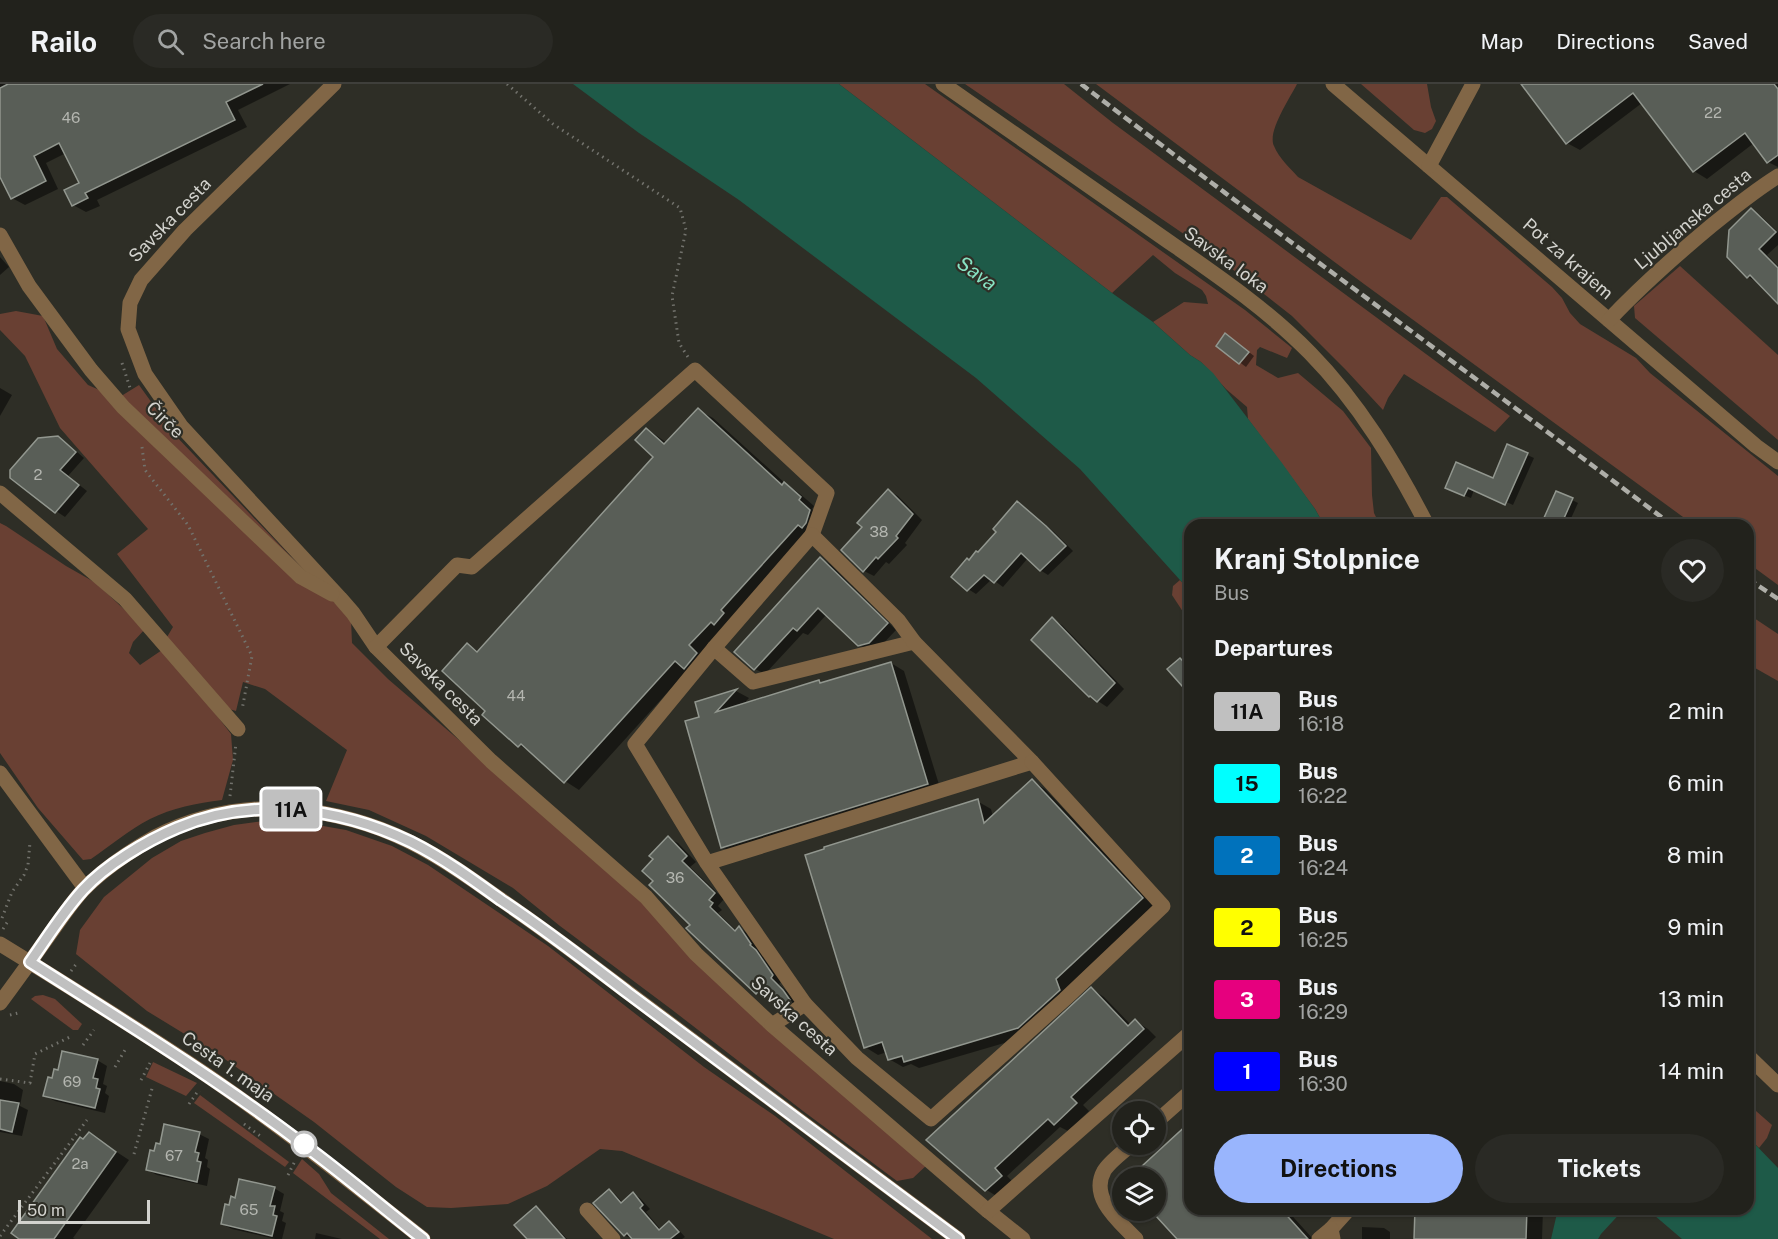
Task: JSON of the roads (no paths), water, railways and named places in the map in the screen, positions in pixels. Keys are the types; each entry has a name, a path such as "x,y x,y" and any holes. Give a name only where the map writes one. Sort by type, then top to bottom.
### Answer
{"street":[{"name":"Savska cesta","path":"334,84 184,230 141,280 130,303 128,329 145,374 182,426 340,598 376,647 491,761 646,897 696,954 772,1025 1023,1239"},
{"name":"Savska loka","path":"943,84 1241,292 1310,353 1349,398 1380,443 1406,484 1424,519"},
{"name":"Pot za krajem","path":"1333,84 1756,446 1778,462"},
{"path":"1429,166 1473,84"},
{"name":"Ljubljanska cesta","path":"1609,320 1674,257 1755,190 1778,176"},
{"name":"Čirče","path":"0,235 29,286 49,314 91,370 123,407 301,577 317,588 340,598"},
{"path":"376,647 457,565 472,567 695,370 827,493 812,535 635,744 707,862 805,1004 857,1058 931,1119 1065,999 1163,906 1032,762 914,642 898,621 812,535"},
{"path":"0,493 126,599 238,729"},
{"path":"714,648 753,682 914,642"},
{"path":"707,862 1032,762"},
{"path":"0,773 85,888"},
{"path":"0,1002 85,888 120,860 155,837 190,822 228,813 267,808 299,809 332,815 378,828 412,842 454,867 532,921 958,1239"},
{"name":"Cesta 1. maja","path":"0,944 210,1077 305,1145 423,1239"},
{"path":"772,1025 805,1004"},
{"path":"988,1211 1184,1038"},
{"path":"1754,1062 1778,1085"},
{"path":"1166,1113 1184,1097"},
{"path":"1120,1155 1104,1170 1100,1186 1106,1207 1136,1239"},
{"path":"587,1210 613,1239"},
{"path":"1328,1236 1344,1215"}],"water":[{"name":"Sava","path":"573,84 839,84 1153,322 1201,362 1213,373 1282,463 1321,519 1184,519 1184,584 1080,469 976,378 739,200 639,133"},
{"path":"1754,1143 1778,1168 1778,1239 1682,1239 1654,1215 1754,1215"},
{"path":"1557,1215 1618,1215 1598,1239 1551,1239"}],"railway":[{"path":"1081,84 1664,519"},
{"path":"1754,583 1778,599"}]}
